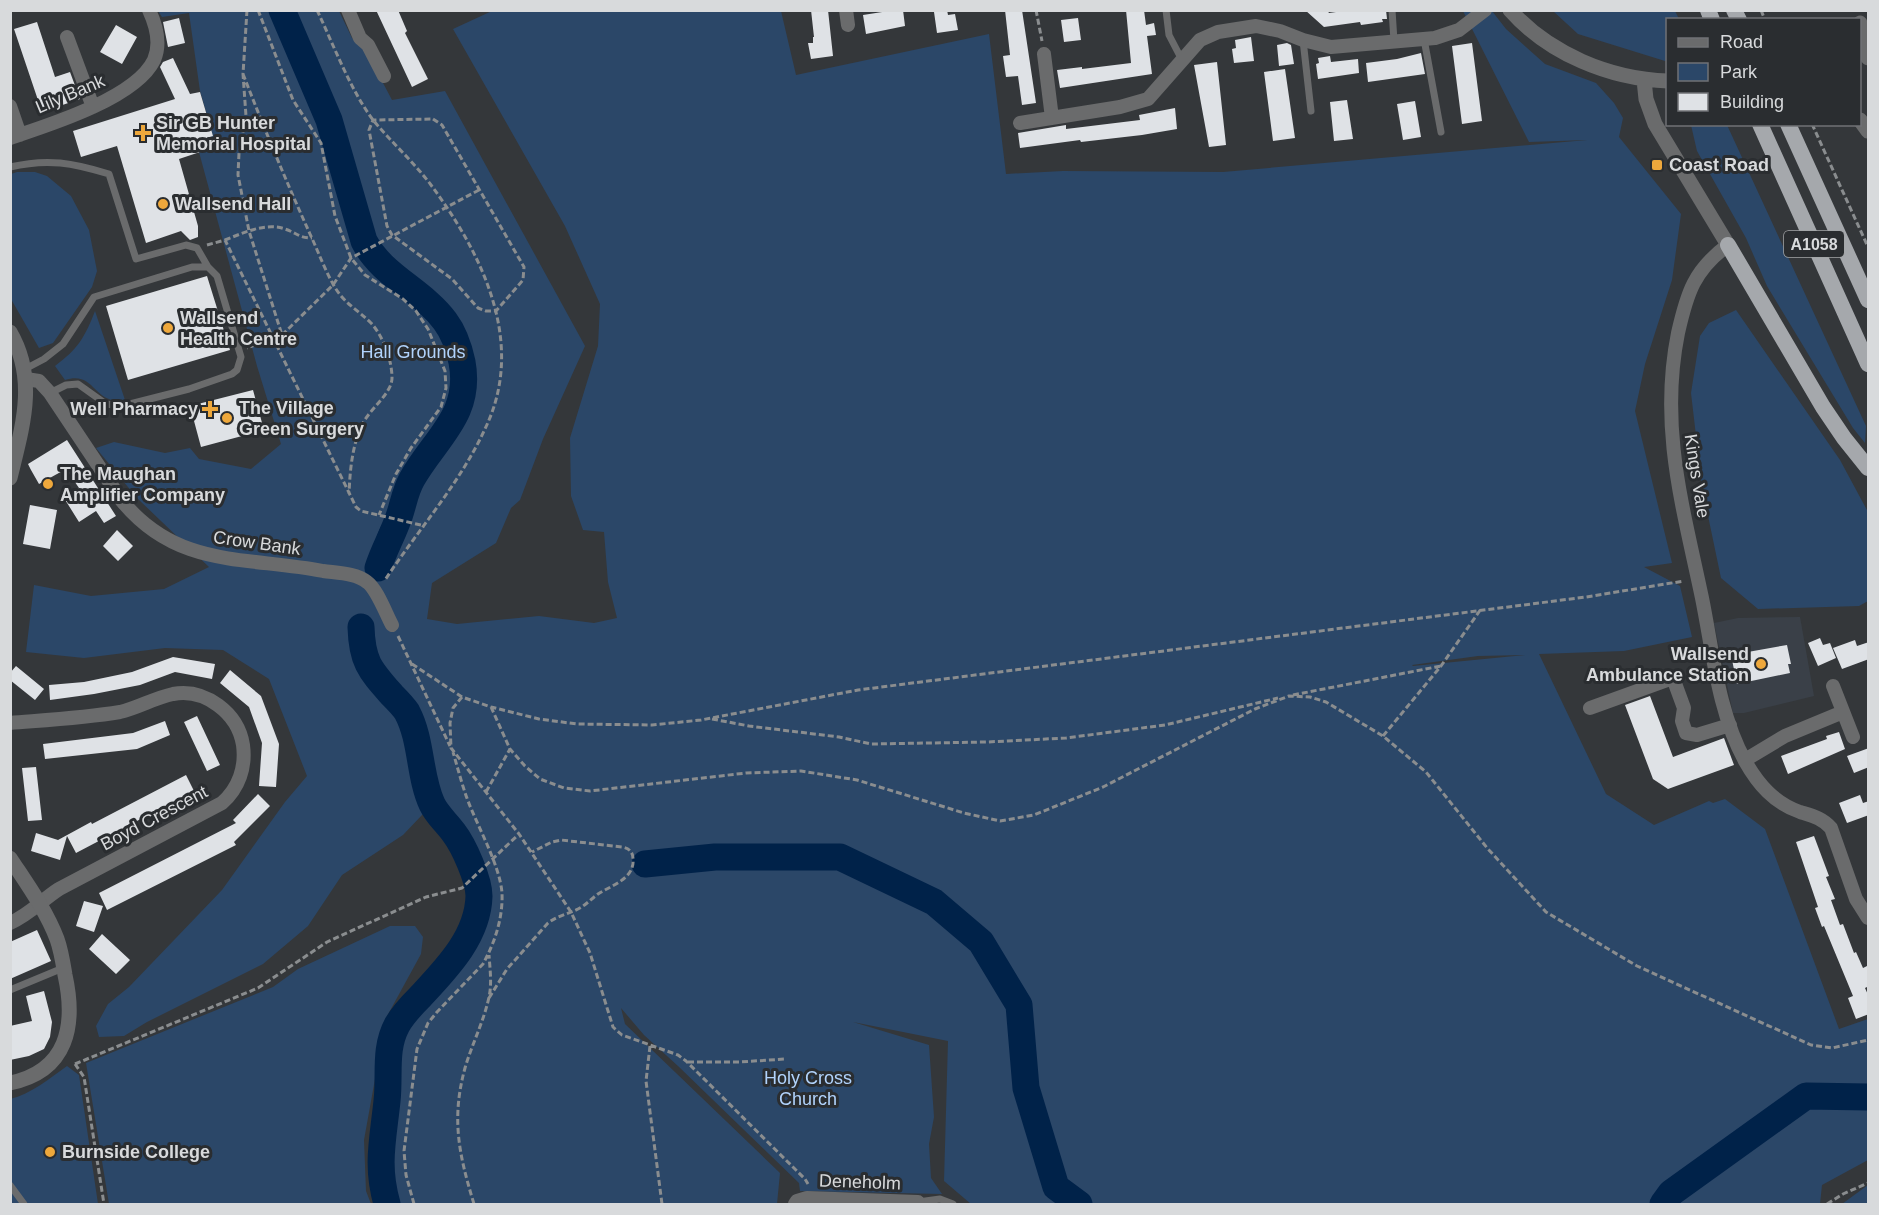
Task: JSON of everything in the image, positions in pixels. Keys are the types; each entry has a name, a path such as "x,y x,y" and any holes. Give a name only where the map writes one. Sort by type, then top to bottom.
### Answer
{"highway":[{"name":"A1058","path":"1761,126 1869,364"},
{"name":"A1058","path":"1789,126 1869,300"},
{"path":"1728,245 1833,423 1869,468"}],"street":[{"name":"Lily Bank","path":"15,136 111,98 144,73 153,62 157,46 149,10"},
{"path":"348,10 360,38 368,45 384,76"},
{"path":"1020,123 1120,107 1148,99 1200,40 1218,32 1256,26 1330,47 1447,35 1458,30 1485,10"},
{"path":"1510,10 1529,28 1560,50 1604,70 1644,80 1666,81"},
{"path":"67,37 93,106"},
{"path":"1864,41 1869,58"},
{"path":"1044,54 1052,118"},
{"path":"1644,80 1646,99 1655,124 1728,245"},
{"path":"10,106 15,136"},
{"name":"Kings Vale","path":"1728,245 1710,259 1696,276 1683,311 1673,360 1670,400 1672,439 1681,500 1730,725 1744,760 1772,798 1798,811 1824,820 1831,828 1856,899 1869,918"},
{"path":"10,332 20,351 26,374 27,395 11,477"},
{"name":"Crow Bank","path":"26,374 39,381 50,393 122,501 150,530 205,554 226,559 315,569 357,577 371,585 392,625"},
{"path":"1590,708 1672,678 1684,708 1682,721 1686,733 1697,735 1730,725"},
{"path":"1833,686 1853,737"},
{"name":"Boyd Crescent","path":"10,723 123,711 173,694 191,694 211,700 227,713 242,739 243,761 238,782 230,796 222,803 59,889 28,914 10,924"},
{"path":"1744,760 1785,736 1843,712"},
{"path":"10,858 39,903 57,940 71,1004 62,1049 48,1064 30,1077 10,1083"},
{"name":"Deneholm","path":"796,1203 807,1198 918,1203"}],"lane":[{"path":"1166,10 1169,35 1182,60"},
{"path":"1392,10 1394,41"},
{"path":"1424,39 1441,132"},
{"path":"1303,40 1311,111"},
{"path":"10,167 45,162 75,164 109,174 136,259 186,245 197,248 220,282 240,350 239,364 232,374 132,405 106,404 78,384 66,385 50,393"},
{"path":"26,374 63,344 94,297 192,267 208,267"},
{"path":"10,990 64,967"},
{"path":"10,1185 24,1204"},
{"path":"918,1203 940,1199 953,1204"}],"path":[{"path":"247,10 243,74 246,116 238,164 249,231 282,335"},
{"path":"258,10 293,100 321,142 335,216 351,258 365,275 403,299 422,318 439,354 447,381 441,407 411,448 396,474 380,515"},
{"path":"317,10 359,97 373,120 430,184 477,256 487,278 496,311 502,356 501,372 491,417 467,463 425,526 383,582 379,600"},
{"path":"1036,10 1044,54"},
{"path":"243,74 286,182 333,285 348,305 377,331 388,356 391,387 375,404 363,423 350,471 349,494"},
{"path":"373,120 436,120 442,125 524,267 523,280 496,311 478,308 452,279 392,235 383,210 369,130 373,120"},
{"path":"1813,126 1869,247"},
{"path":"240,350 282,335 333,285 351,258 479,190"},
{"path":"197,248 249,231 278,227 302,238 312,238"},
{"path":"225,240 349,494 359,510 425,526"},
{"path":"412,664 462,697 491,707 539,719 577,724 652,725 710,718 858,690 1586,597 1698,579"},
{"path":"1383,736 1441,666 1481,609"},
{"path":"392,625 451,748 468,801 500,882 502,903 498,927 483,964 428,1023 417,1049 404,1151 406,1175 414,1204"},
{"path":"710,718 749,726 839,737 871,744 1066,738 1165,725 1289,696 1441,666"},
{"path":"491,707 510,749 540,779 564,788 590,791 746,773 801,771 857,780 964,813 1000,821 1034,815 1103,787 1255,709 1289,696 1310,698 1326,702 1383,736 1426,772 1488,849 1546,912 1637,966 1811,1046 1832,1048 1869,1040"},
{"path":"462,697 453,708 450,723 451,748 519,834 571,912 590,952 616,1032 678,1055 686,1062 805,1179 812,1191 796,1203"},
{"path":"486,792 510,749"},
{"path":"75,1064 258,987 327,942 426,897 456,890 468,884 519,834"},
{"path":"474,1204 459,1154 457,1129 459,1099 465,1068 489,998 507,969 548,923 571,912 625,878 633,864 631,851 626,847 561,840 531,852"},
{"path":"489,952 489,998"},
{"path":"650,1046 646,1081 662,1204"},
{"path":"62,1049 84,1077 104,1204"},
{"path":"686,1062 785,1059"},
{"path":"1827,1204 1869,1183"}],"shaded area":[{"path":"405,492 410,500 409,507 414,507 413,514 408,519 409,523 404,536 383,571 372,566 375,543 381,526"},
{"path":"1800,617 1814,696 1744,713 1733,713 1714,623 1738,618"}],"green space":[{"path":"158,11 339,11 352,38 365,49 392,100 445,91 585,346 543,439 520,500 511,508 496,543 432,583 427,619 457,624 539,616 594,623 617,618 608,582 604,532 583,530 571,496 570,438 598,346 600,304 565,226 453,29 492,11 781,11 796,75 989,34 1006,174 1063,171 1223,172 1587,140 1529,142 1463,11 1492,11 1506,29 1545,64 1596,83 1614,103 1623,118 1619,137 1681,214 1672,280 1645,364 1635,411 1672,563 1644,567 1680,586 1692,637 1624,651 1539,654 1606,794 1654,825 1709,801 1713,803 1725,799 1765,829 1839,1029 1868,1019 1868,1160 1822,1185 1820,1204 971,1204 944,1181 948,1041 853,1022 929,1045 934,1117 929,1144 931,1178 942,1194 800,1191 799,1183 644,1035 621,1008 625,1024 780,1173 777,1204 395,1204 387,1167 387,1142 393,1112 397,1043 402,1029 410,1018 460,964 476,936 486,899 484,882 441,795 403,835 342,875 308,926 263,964 147,1022 124,1036 99,1037 96,1026 108,1004 129,987 222,890 285,802 307,776 269,679 223,650 165,648 84,658 26,652 34,585 91,596 164,589 209,567 137,498 96,448 114,442 165,453 190,448 199,459 251,469 281,444 257,366 196,141 213,136 200,91 189,13 162,17","holes":["1525,655 1413,666 1478,656"]},
{"path":"1553,11 1675,11 1678,18 1666,18 1665,61 1578,34"},
{"path":"1691,126 1727,126 1866,426 1865,443 1853,428 1767,286 1746,238 1697,151"},
{"path":"35,172 47,176 71,196 89,230 97,271 92,287 53,343 39,348 11,299 11,174"},
{"path":"1736,310 1840,460 1868,512 1868,601 1859,606 1758,609 1721,578 1702,487 1691,393 1700,336 1709,323"},
{"path":"95,311 125,400 106,398 83,380 75,378 65,380 55,366 80,342"},
{"path":"390,926 415,926 423,937 421,954 386,1018 364,1140 366,1191 371,1204 109,1204 86,1063 273,987 298,969"},
{"name":"Burnside College","path":"67,1066 79,1075 98,1204 11,1204 10,1099 33,1090"},
{"path":"1868,1185 1868,1204 1842,1204"}],"building":[{"path":"376,10 398,10 407,31 405,33 428,79 412,87"},
{"path":"811,10 828,10 833,56 811,59 808,43 813,43 814,37"},
{"path":"903,10 905,26 866,34 863,15"},
{"path":"947,10 948,15 955,14 958,30 937,33 934,12"},
{"path":"1005,10 1022,10 1036,103 1022,105 1018,76 1006,77 1003,56 1010,55"},
{"path":"1126,10 1144,10 1146,25 1154,23 1156,35 1147,36 1152,74 1060,88 1057,70 1131,63"},
{"path":"1305,10 1327,10 1329,13 1350,10 1386,10 1387,19 1382,19 1383,22 1361,25 1360,22 1324,27"},
{"path":"179,18 185,43 168,47 163,22"},
{"path":"1078,18 1081,40 1064,42 1061,20"},
{"path":"37,22 55,77 70,72 80,99 42,112 14,29"},
{"path":"116,25 137,37 122,64 100,52"},
{"path":"1251,37 1254,61 1234,63 1232,49 1236,48 1235,40"},
{"path":"1287,43 1291,45 1294,64 1279,66 1277,45"},
{"path":"1472,43 1482,121 1462,124 1452,46"},
{"path":"1421,53 1425,74 1368,82 1366,63"},
{"path":"1330,56 1331,62 1358,59 1359,73 1318,79 1316,64 1319,63 1318,58"},
{"path":"173,58 190,94 200,92 213,136 196,141 200,152 179,159 198,226 198,237 190,240 181,231 146,243 117,146 81,157 73,131 175,99 160,67 163,62"},
{"path":"1217,62 1226,145 1209,147 1194,65"},
{"path":"1285,69 1295,138 1273,141 1264,72"},
{"path":"1347,100 1353,139 1334,141 1330,102"},
{"path":"1415,101 1421,137 1403,140 1397,104"},
{"path":"1175,108 1177,129 1020,148 1018,133 1066,125 1066,129 1140,120 1139,115"},
{"name":"Wallsend Health Centre","path":"207,276 230,350 128,380 106,306"},
{"name":"The Village Green Surgery","path":"253,390 264,430 201,447 190,406"},
{"path":"67,440 116,516 104,523 96,511 79,522 64,498 79,488 66,469 39,484 28,464"},
{"path":"30,505 57,510 50,549 23,544"},
{"path":"117,530 133,546 118,561 103,546"},
{"path":"1820,638 1823,645 1830,643 1836,658 1818,666 1808,643"},
{"path":"1855,640 1857,646 1869,642 1869,659 1842,669 1833,648"},
{"name":"Wallsend Ambulance Station","path":"1787,645 1791,664 1788,664 1790,673 1737,684 1731,655"},
{"path":"173,657 215,664 212,679 175,672 140,685 50,700 49,685 84,682 132,672"},
{"path":"16,666 44,689 35,700 10,680 10,673"},
{"path":"230,670 261,696 279,744 276,787 259,786 262,743 249,707 220,683"},
{"path":"1650,696 1673,757 1724,738 1734,765 1668,789 1653,779 1625,705"},
{"path":"197,716 220,765 207,771 184,722"},
{"path":"165,721 170,735 137,749 45,759 43,744 133,733"},
{"path":"1839,732 1845,749 1788,774 1781,756 1827,739 1826,736"},
{"path":"1869,748 1869,767 1854,773 1847,756"},
{"path":"36,767 42,820 28,821 22,768"},
{"path":"186,775 194,791 76,853 67,836 60,860 31,851 36,833 58,840"},
{"path":"258,794 270,806 234,842 236,845 107,910 99,893 236,823 233,820"},
{"path":"1860,795 1863,803 1869,801 1869,815 1847,823 1839,803"},
{"path":"1814,836 1829,876 1826,877 1835,899 1831,900 1840,925 1843,924 1854,953 1856,952 1863,968 1869,965 1869,986 1865,988 1869,997 1869,1014 1856,1019 1848,998 1853,996 1824,926 1822,927 1815,908 1818,907 1796,842"},
{"path":"84,901 103,906 94,932 76,926"},
{"path":"37,930 51,961 10,979 10,942"},
{"path":"102,934 130,960 116,974 89,949"},
{"path":"44,991 52,1022 50,1037 44,1049 29,1056 10,1060 10,1026 32,1021 26,996"}],"waterway":[{"path":"282,10 329,120 364,241 391,274 425,300 445,321 456,341 462,362 464,381 457,412 409,484 399,517 378,568"},
{"path":"361,627 365,657 378,679 407,712 415,734 432,804 462,846 474,872 479,896 477,911 467,939 450,964 405,1013 390,1043 388,1091 381,1152 382,1177 387,1204"},
{"path":"645,864 715,857 840,857 934,902 981,942 1019,1005 1026,1088 1056,1187 1079,1204"},
{"path":"1663,1204 1671,1193 1806,1096 1868,1097"}],"place":[{"name":"Sir GB Hunter Memorial Hospital","path":"143,133"},
{"name":"Coast Road","path":"1657,165"},
{"name":"Wallsend Hall","path":"163,204"},
{"name":"Wallsend Health Centre","path":"168,328"},
{"name":"Well Pharmacy","path":"210,409"},
{"name":"The Village Green Surgery","path":"227,418"},
{"name":"The Maughan Amplifier Company","path":"48,484"},
{"name":"Wallsend Ambulance Station","path":"1761,664"},
{"name":"Burnside College","path":"50,1152"}],"park label":[{"name":"Hall Grounds","path":"413,352"},
{"name":"Holy Cross Church","path":"808,1088"}]}
